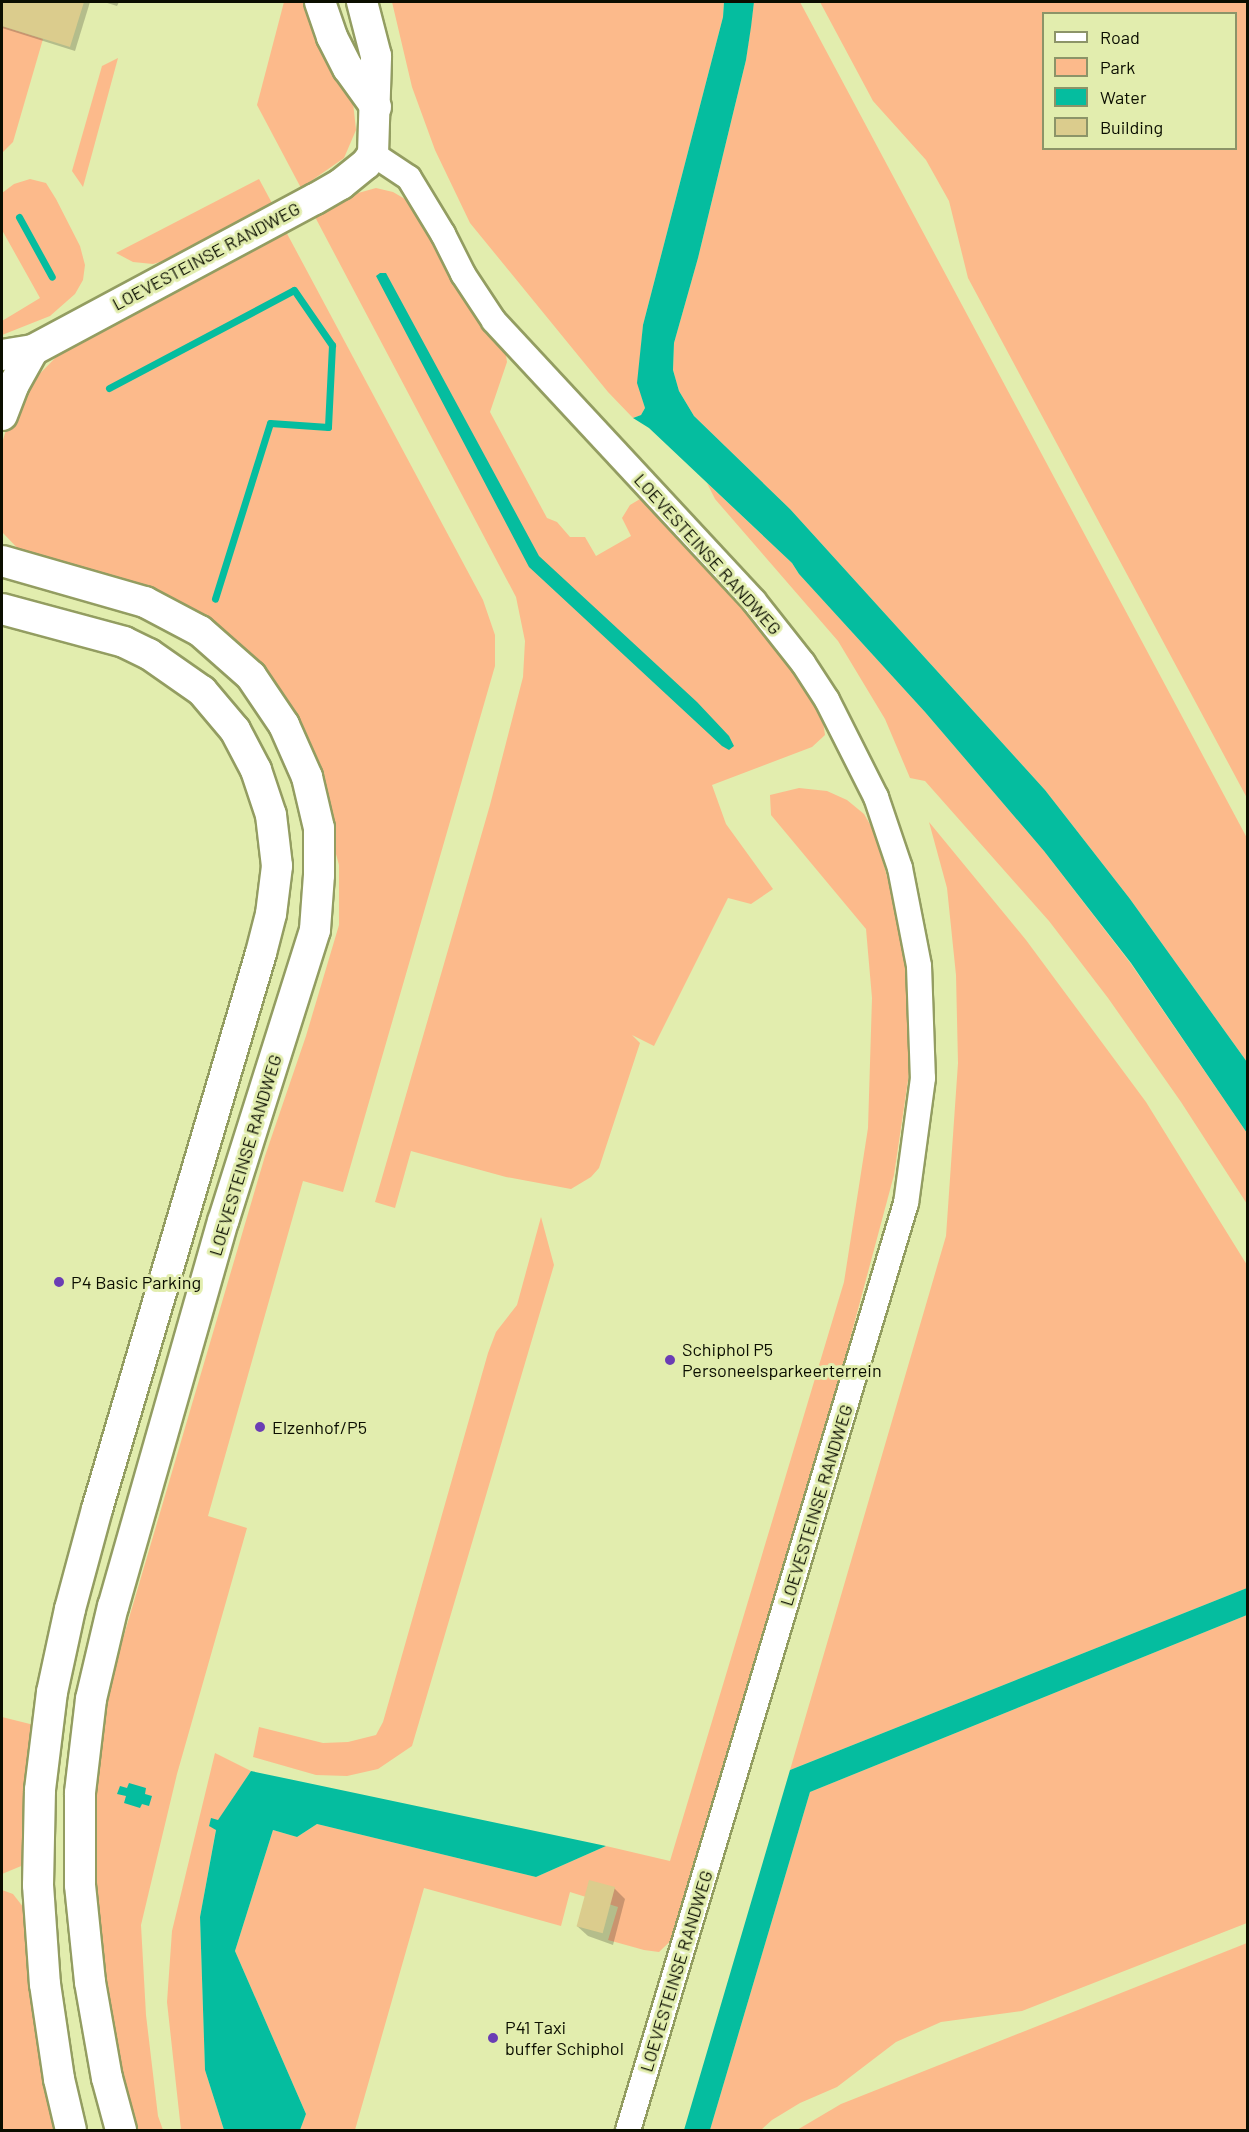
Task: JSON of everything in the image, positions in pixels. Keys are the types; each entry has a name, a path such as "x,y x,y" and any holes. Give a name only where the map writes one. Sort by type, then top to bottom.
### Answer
{"street":[{"path":"320,2 332,37 348,68 376,107"},
{"path":"362,2 376,56 373,154"},
{"name":"LOEVESTEINSE RANDWEG","path":"2,355 33,350 341,184 366,164 373,154 409,178 443,234 463,274 494,321 754,601 803,663 827,699 856,753 880,808 908,900 919,966 923,1078 916,1144 906,1203 628,2130"},
{"path":"2,415 13,386 33,350"},
{"name":"LOEVESTEINSE RANDWEG","path":"2,561 145,602 200,631 251,676 284,725 307,777 319,828 319,875 315,930 220,1232 113,1606 91,1699 80,1794 80,1885 90,1982 107,2078 121,2130"},
{"path":"2,609 124,642 159,660 202,691 235,730 256,770 271,815 277,866 271,914 261,953 97,1509 70,1609 52,1692 40,1790 38,1885 45,1984 59,2079 72,2130"}],"green space":[{"path":"284,2 309,2 352,93 356,130 344,158 301,188 257,105"},
{"path":"392,2 724,2 723,17 643,325 638,383 645,408 641,415 633,418 608,392 470,223 435,150 412,87"},
{"path":"754,2 800,2 1247,838 1247,1062 1130,899 1045,790 790,509 694,416 679,391 673,370 674,343 698,258 746,60"},
{"path":"820,2 1247,2 1247,798 968,278 949,201 926,160 873,101"},
{"path":"2,26 43,39 13,142 2,153"},
{"path":"118,58 83,187 72,171 102,66"},
{"path":"30,179 46,183 56,199 80,246 85,265 83,280 75,294 50,316 2,335 2,321 40,298 2,230 2,193 14,184"},
{"path":"259,179 273,205 177,257 153,264 133,262 116,253"},
{"path":"376,188 393,192 405,199 426,229 452,281 471,311 505,349 507,362 490,412 547,518 557,522 570,537 585,537 596,556 631,536 622,518 630,505 640,499 785,655 822,715 825,735 812,747 712,785 726,824 773,889 751,904 728,898 654,1046 632,1035 640,1043 599,1168 591,1177 571,1189 506,1177 411,1151 395,1208 375,1202 490,805 523,677 525,641 516,597 314,215 351,195"},
{"path":"284,228 483,600 495,635 495,666 343,1192 303,1181 208,1516 247,1528 177,1774 141,1925 146,2015 158,2116 163,2130 129,2130 91,1921 94,1737 265,1156 306,1036 339,925 339,865 322,803 233,646 26,557 2,532 2,443 16,398 62,351"},
{"path":"707,483 792,563 799,574 925,712 1044,851 1131,964 1247,1133 1247,1204 1181,1102 1108,998 1049,921 925,781 910,778 885,719 838,641 715,499"},
{"path":"799,788 827,791 847,800 864,814 875,833 894,902 909,980 911,1060 894,1175 797,1537 682,1930 659,1952 644,1950 608,1940 618,1907 570,1892 561,1926 424,1888 355,2130 300,2130 306,2114 235,1951 273,1830 297,1837 317,1824 536,1877 606,1846 670,1861 844,1282 868,1128 872,998 866,929 771,815 770,795"},
{"path":"929,822 1026,940 1146,1102 1247,1265 1247,1588 790,1770 946,1236 958,1063 956,975 947,888"},
{"path":"541,1217 554,1265 412,1746 378,1769 347,1776 316,1775 253,1757 259,1727 323,1743 348,1742 376,1735 383,1722 488,1353 496,1332 517,1305"},
{"path":"1247,1615 1247,1923 1022,2011 941,2022 896,2042 837,2087 800,2103 772,2120 761,2130 710,2130 810,1792"},
{"path":"2,1717 34,1725 26,1864 2,1874"},
{"path":"215,1753 251,1771 218,1821 211,1819 209,1826 216,1829 200,1917 205,2070 224,2130 181,2130 167,2002 172,1931"},
{"path":"2,1890 13,1894 27,1912 62,2130 2,2130"},
{"path":"1247,1943 1247,2130 797,2130 841,2104"}],"water":[{"path":"724,2 754,2 746,60 698,258 674,343 673,370 679,391 694,416 790,509 1045,790 1130,899 1247,1062 1247,1133 1131,963 1044,851 925,712 799,574 792,563 649,428 633,418 641,415 645,408 637,383 643,325 723,17"},
{"path":"386,273 539,556 697,702 729,736 734,746 729,750 529,567 376,276"},
{"path":"1247,1588 1247,1615 810,1792 710,2130 684,2130 790,1770"},
{"path":"251,1771 606,1846 536,1877 317,1824 297,1837 273,1830 235,1951 306,2114 300,2130 224,2130 205,2070 200,1917 216,1830 209,1826 211,1818 218,1820"},
{"path":"129,1783 146,1788 145,1794 152,1796 149,1806 142,1804 140,1808 124,1803 126,1796 117,1794 120,1786 127,1788"}],"building":[{"path":"2,2 84,2 70,47 2,26"},
{"path":"589,1880 615,1887 603,1933 577,1926"}],"waterway":[{"path":"19,217 52,277"},
{"path":"109,388 294,290 332,345 328,427 270,423 215,599"}],"place":[{"name":"P4 Basic Parking","path":"59,1282"},
{"name":"Schiphol P5 Personeelsparkeerterrein","path":"670,1360"},
{"name":"Elzenhof/P5","path":"260,1427"},
{"name":"P41 Taxi buffer Schiphol","path":"493,2038"}]}
